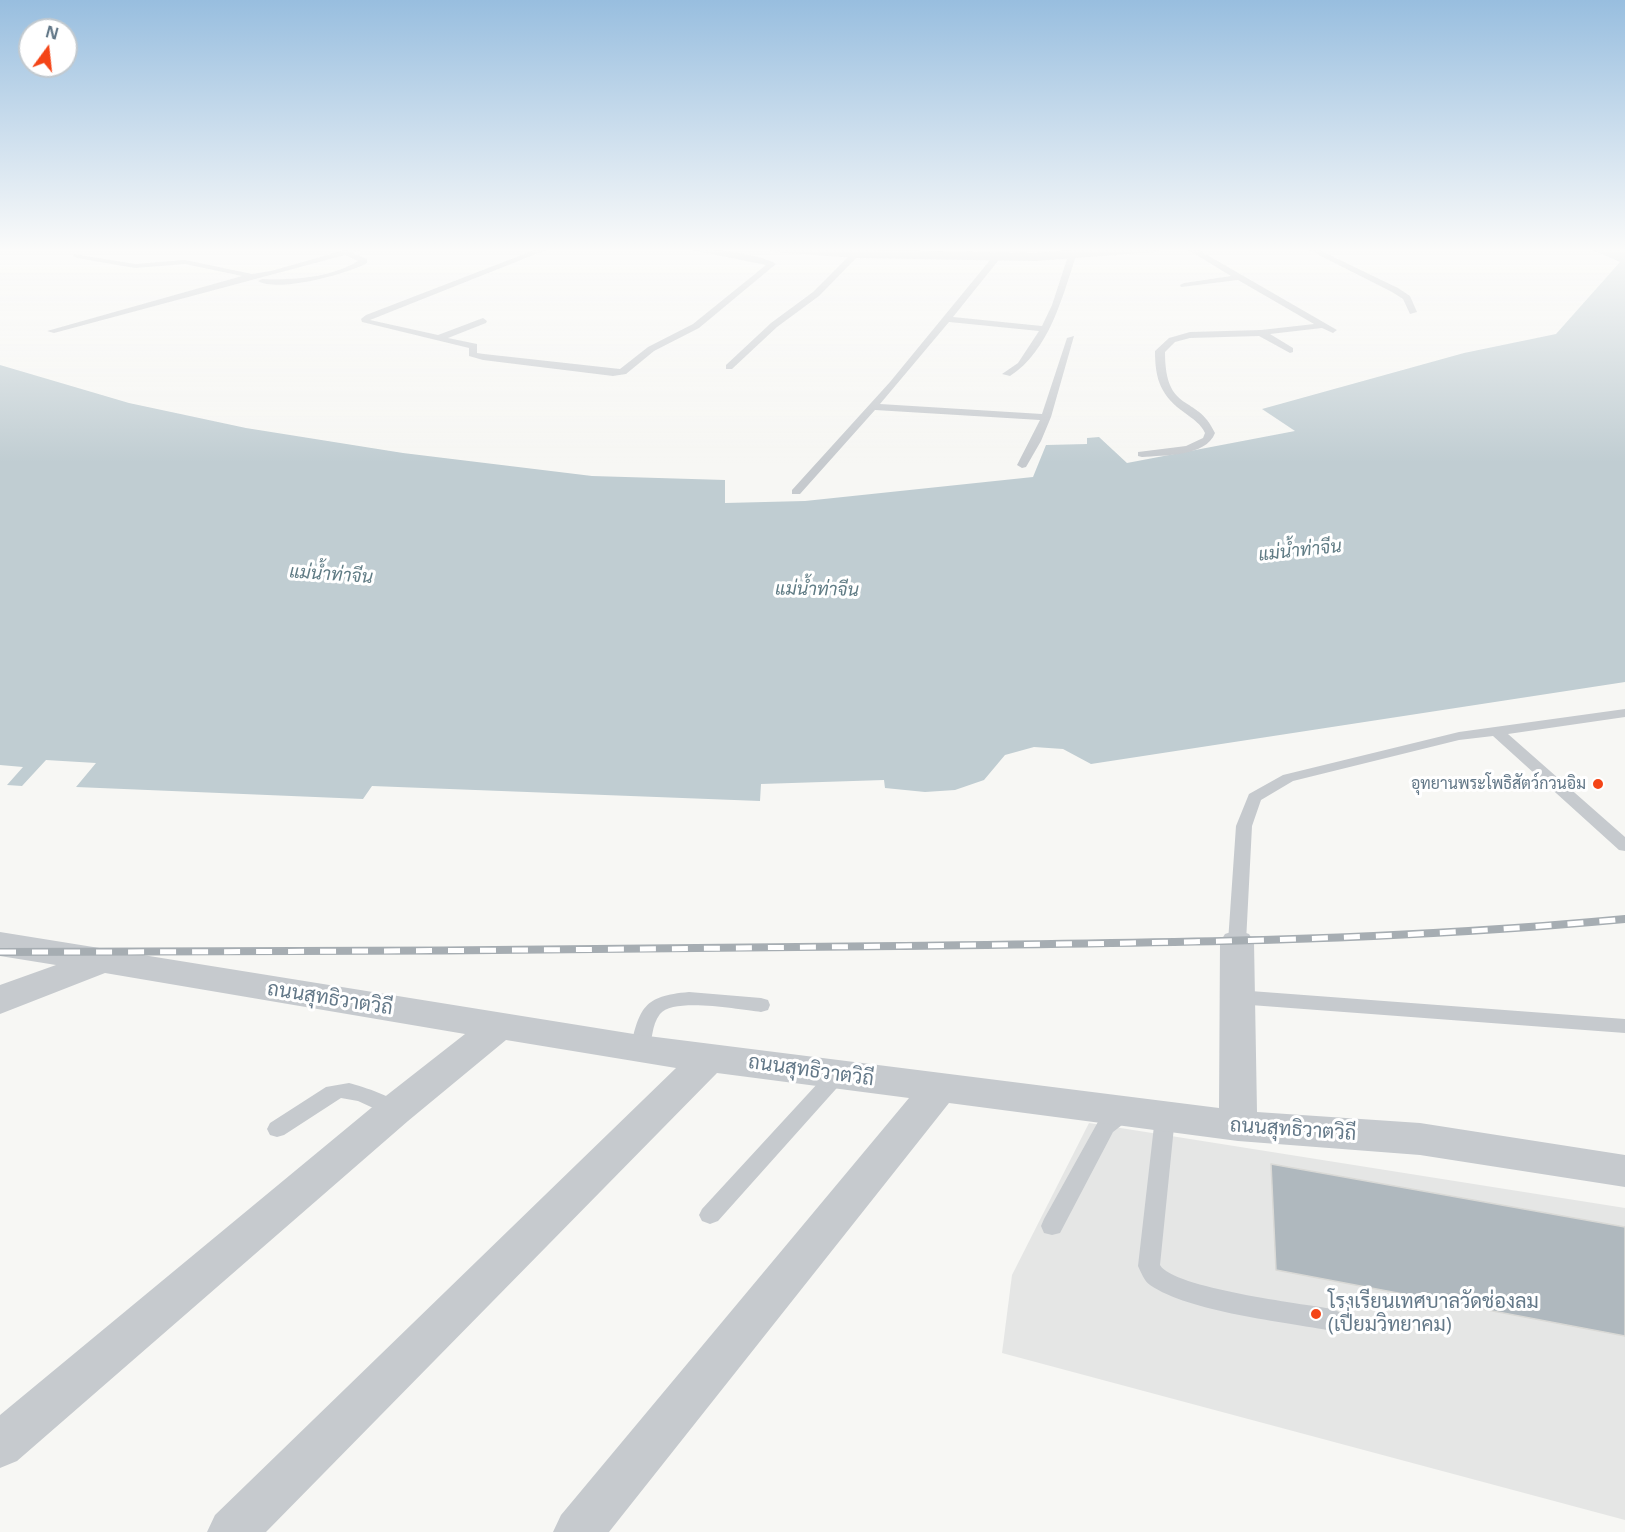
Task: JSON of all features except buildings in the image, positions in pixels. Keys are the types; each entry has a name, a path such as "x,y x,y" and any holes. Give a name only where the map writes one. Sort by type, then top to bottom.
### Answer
{"street":[{"path":"1237,942 1238,1126"},
{"name":"ถนนสุทธิวาตวิถี","path":"0,944 640,1049 1238,1126 1420,1139 1625,1171"},
{"path":"0,1001 4,997 102,961"},
{"path":"0,1445 395,1110 498,1027"},
{"path":"232,1532 709,1058"},
{"path":"578,1532 939,1089"}],"lane":[{"path":"51,331 94,319"},
{"path":"364,319 366,322 474,346 472,354 483,357 613,373 623,372 651,349 696,326 704,319"},
{"path":"729,367 783,319"},
{"path":"796,492 948,319"},
{"path":"953,319 1045,329"},
{"path":"1007,374 1021,365 1049,319"},
{"path":"1313,319 1333,330"},
{"path":"439,338 483,321"},
{"path":"1142,454 1197,446 1207,442 1211,436 1211,429 1206,424 1169,396 1163,388 1160,351 1172,340 1190,335 1261,333 1323,325"},
{"path":"1261,333 1290,350"},
{"path":"1022,465 1046,417 1071,338"},
{"path":"872,407 1046,417"},
{"path":"1237,942 1244,826 1254,798 1288,778 1459,736 1625,713"},
{"path":"1498,732 1625,846"},
{"path":"1237,997 1625,1026"},
{"path":"640,1049 652,1010 661,1002 676,999 761,1005"},
{"path":"710,1215 837,1075"},
{"path":"277,1129 333,1092 340,1090 349,1090 395,1110"},
{"path":"1052,1226 1106,1126 1125,1112"},
{"path":"1165,1117 1149,1266 1155,1277 1210,1298 1333,1320"}],"shaded area":[{"name":"โรงเรียนเทศบาลวัดช่องลม (เปี่ยมวิทยาคม)","path":"1089,1123 1625,1208 1625,1520 1002,1353 1012,1275"}],"water":[{"name":"แม่น้ำท่าจีน","path":"1569,319 1625,319 1625,682 1091,764 1063,749 1034,747 1005,755 984,780 955,790 925,792 885,788 884,780 761,784 760,801 372,786 363,799 76,787 96,763 46,760 22,786 7,785 23,767 0,765 0,365 129,403 246,428 403,453 592,476 725,480 725,503 805,501 1033,477 1046,445 1087,444 1087,438 1099,437 1127,463 1295,431 1262,409 1464,353 1556,334"}],"railway":[{"path":"0,952 562,950 1172,942 1444,933 1625,919"}],"place":[{"name":"อุทยานพระโพธิสัตว์กวนอิม","path":"1598,784"},
{"name":"โรงเรียนเทศบาลวัดช่องลม (เปี่ยมวิทยาคม)","path":"1316,1314"}]}
